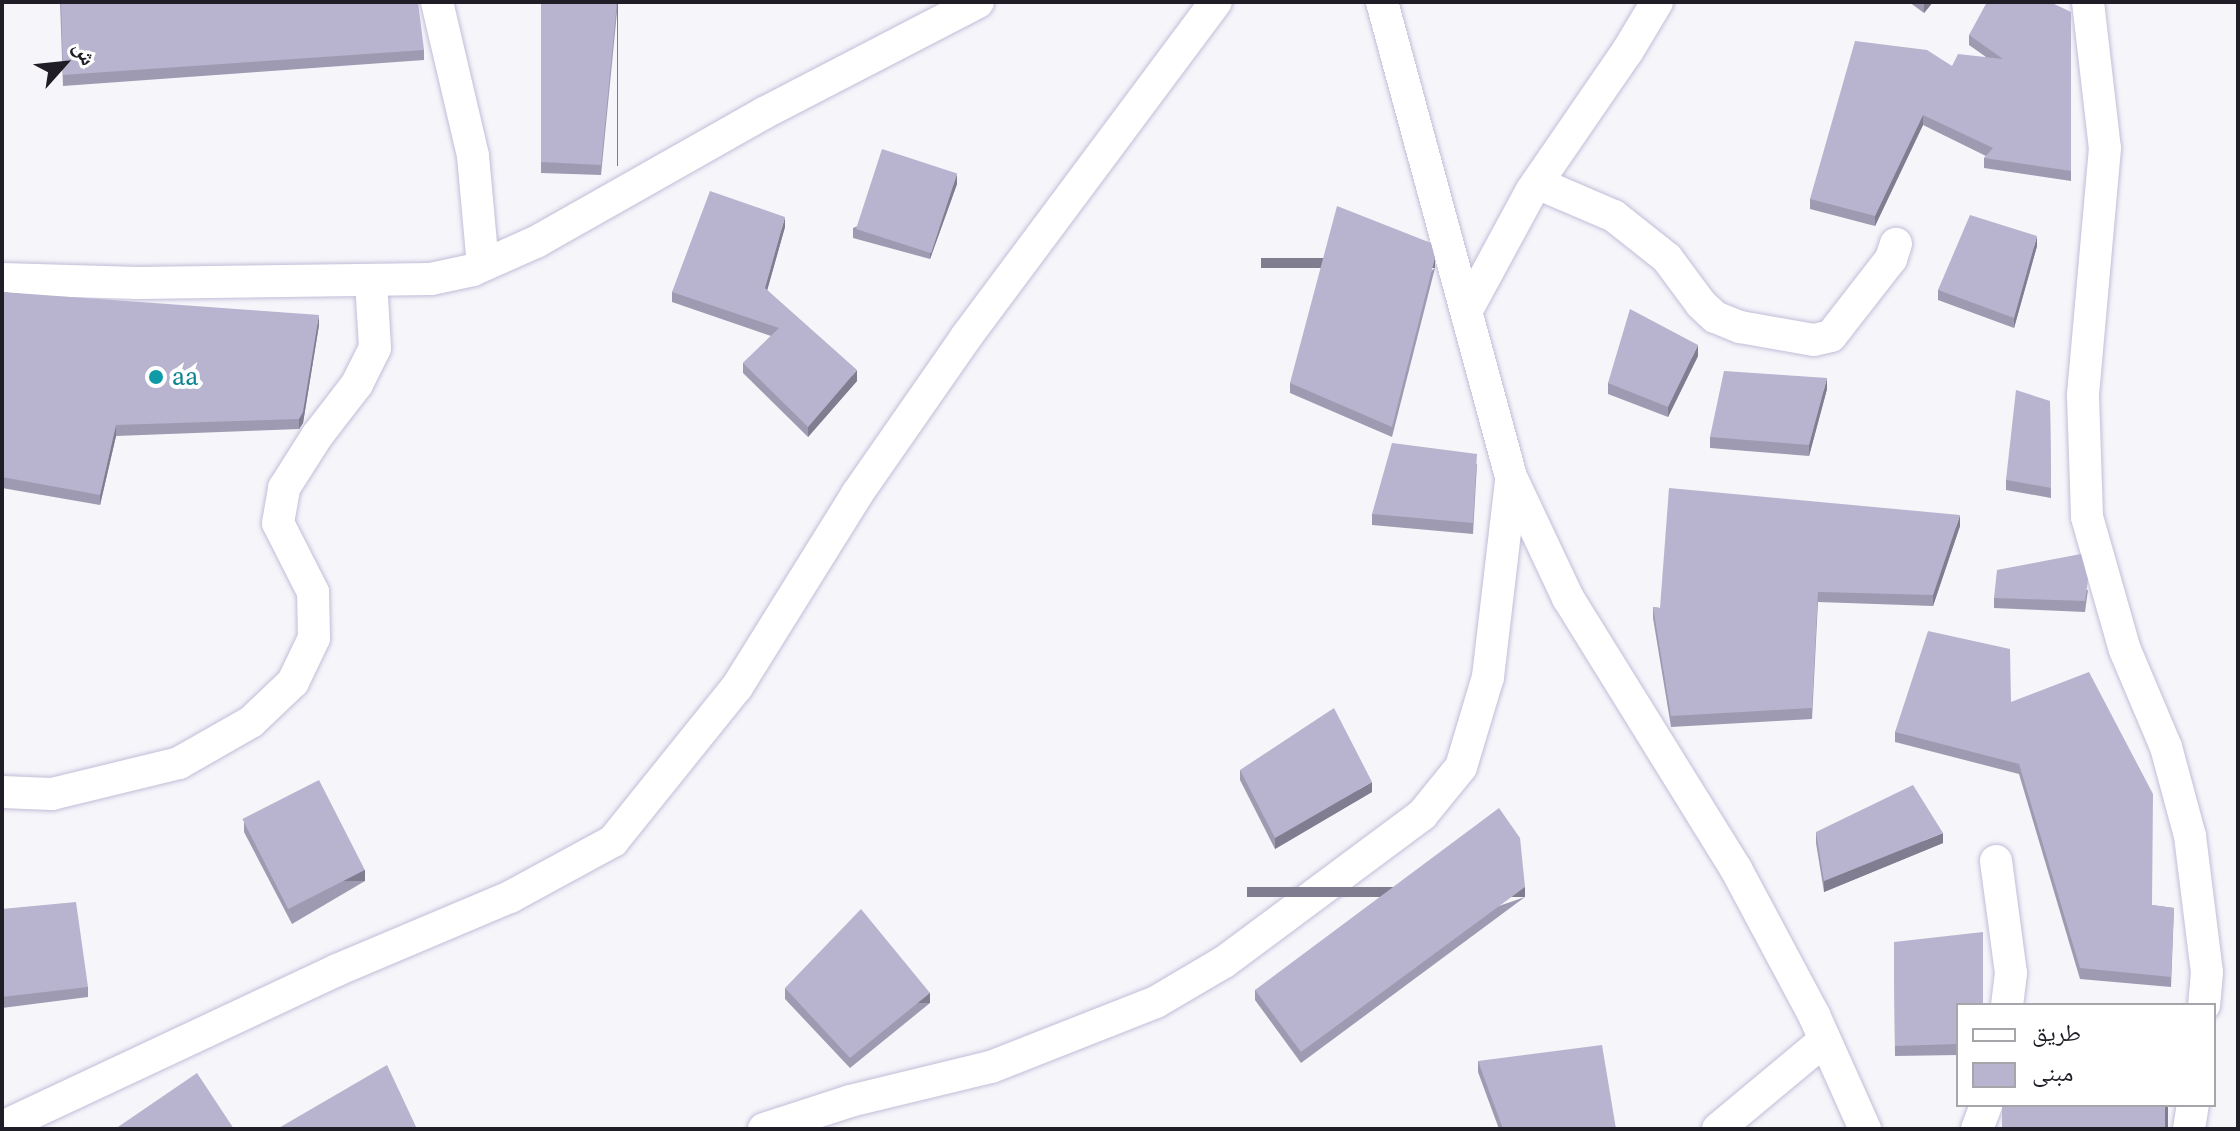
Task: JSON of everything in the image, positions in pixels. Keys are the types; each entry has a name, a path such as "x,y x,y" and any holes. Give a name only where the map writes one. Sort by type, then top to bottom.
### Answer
{"street":[{"path":"437,2 473,156 483,265"},
{"path":"2,279 138,283 431,279 483,265 536,242 764,113 978,2"},
{"path":"2,1127 337,970 510,897 613,841 737,687 857,494 957,350 1216,2"},
{"path":"1382,2 1512,479 1568,598 1736,869 1825,1040 1865,1129"},
{"path":"1467,310 1537,183 1627,52 1657,2"},
{"path":"2088,2 2105,148 2083,396 2087,517 2125,650 2166,747 2190,836 2200,896 2207,972 2204,1003"},
{"path":"1537,183 1614,216 1667,258 1701,304 1715,317 1755,330 1814,340 1831,336 1891,259 1896,244"},
{"path":"2,792 52,794 179,763 251,722 293,682 314,638 313,592 278,523 284,488 317,436 357,384 375,348 371,280"},
{"path":"764,1129 850,1101 991,1067 1156,1002 1224,962 1422,815 1461,767 1488,677 1512,479"},
{"path":"1996,861 2011,973 2007,1003"},
{"path":"1718,1129 1825,1040"},
{"path":"1977,1129 1985,1107"},
{"path":"2189,1129 2193,1107"}],"building":[{"path":"61,2 418,2 424,50 63,75"},
{"path":"541,2 617,2 601,165 541,162"},
{"path":"1987,2 2050,2 2071,12 2071,171 1984,158 1993,148 1923,115 1875,216 1810,199 1855,41 1927,50 1952,66 1958,54 2003,59 1969,35"},
{"path":"882,149 957,173 931,253 856,229"},
{"path":"710,191 785,217 765,288 857,370 808,427 743,363 779,328 672,292"},
{"path":"1337,206 1431,243 1435,258 1392,427 1290,383"},
{"path":"1970,215 2037,236 2014,318 1938,290"},
{"name":"aa","path":"2,292 319,315 303,412 299,419 116,425 100,495 2,477"},
{"path":"1630,309 1698,345 1668,407 1608,383"},
{"path":"1724,371 1827,378 1809,445 1710,437"},
{"path":"2016,390 2050,401 2051,488 2006,480"},
{"path":"1392,443 1477,454 1473,523 1372,514"},
{"path":"1669,488 1960,515 1933,595 1818,592 1812,708 1671,716 1653,607 1660,608"},
{"path":"2081,554 2088,580 2085,601 1994,598 1997,570"},
{"path":"1928,631 2010,649 2011,702 2089,672 2153,794 2152,905 2174,908 2171,977 2080,968 2019,764 1895,732"},
{"path":"1334,708 1372,782 1275,838 1240,770"},
{"path":"319,780 365,870 288,909 242,819"},
{"path":"1913,785 1943,833 1824,881 1816,832"},
{"path":"1499,808 1520,838 1525,887 1301,1052 1255,990"},
{"path":"76,902 88,987 2,997 2,909"},
{"path":"861,909 930,993 850,1058 785,988"},
{"path":"1983,932 1983,1003 1956,1003 1956,1044 1895,1046 1894,942"},
{"path":"1602,1045 1616,1129 1503,1129 1478,1061"},
{"path":"387,1065 417,1129 277,1129"},
{"path":"197,1073 234,1129 115,1129"},
{"path":"2002,1107 2165,1107 2165,1129 2002,1129"}],"place":[{"name":"aa","path":"156,377"}]}
